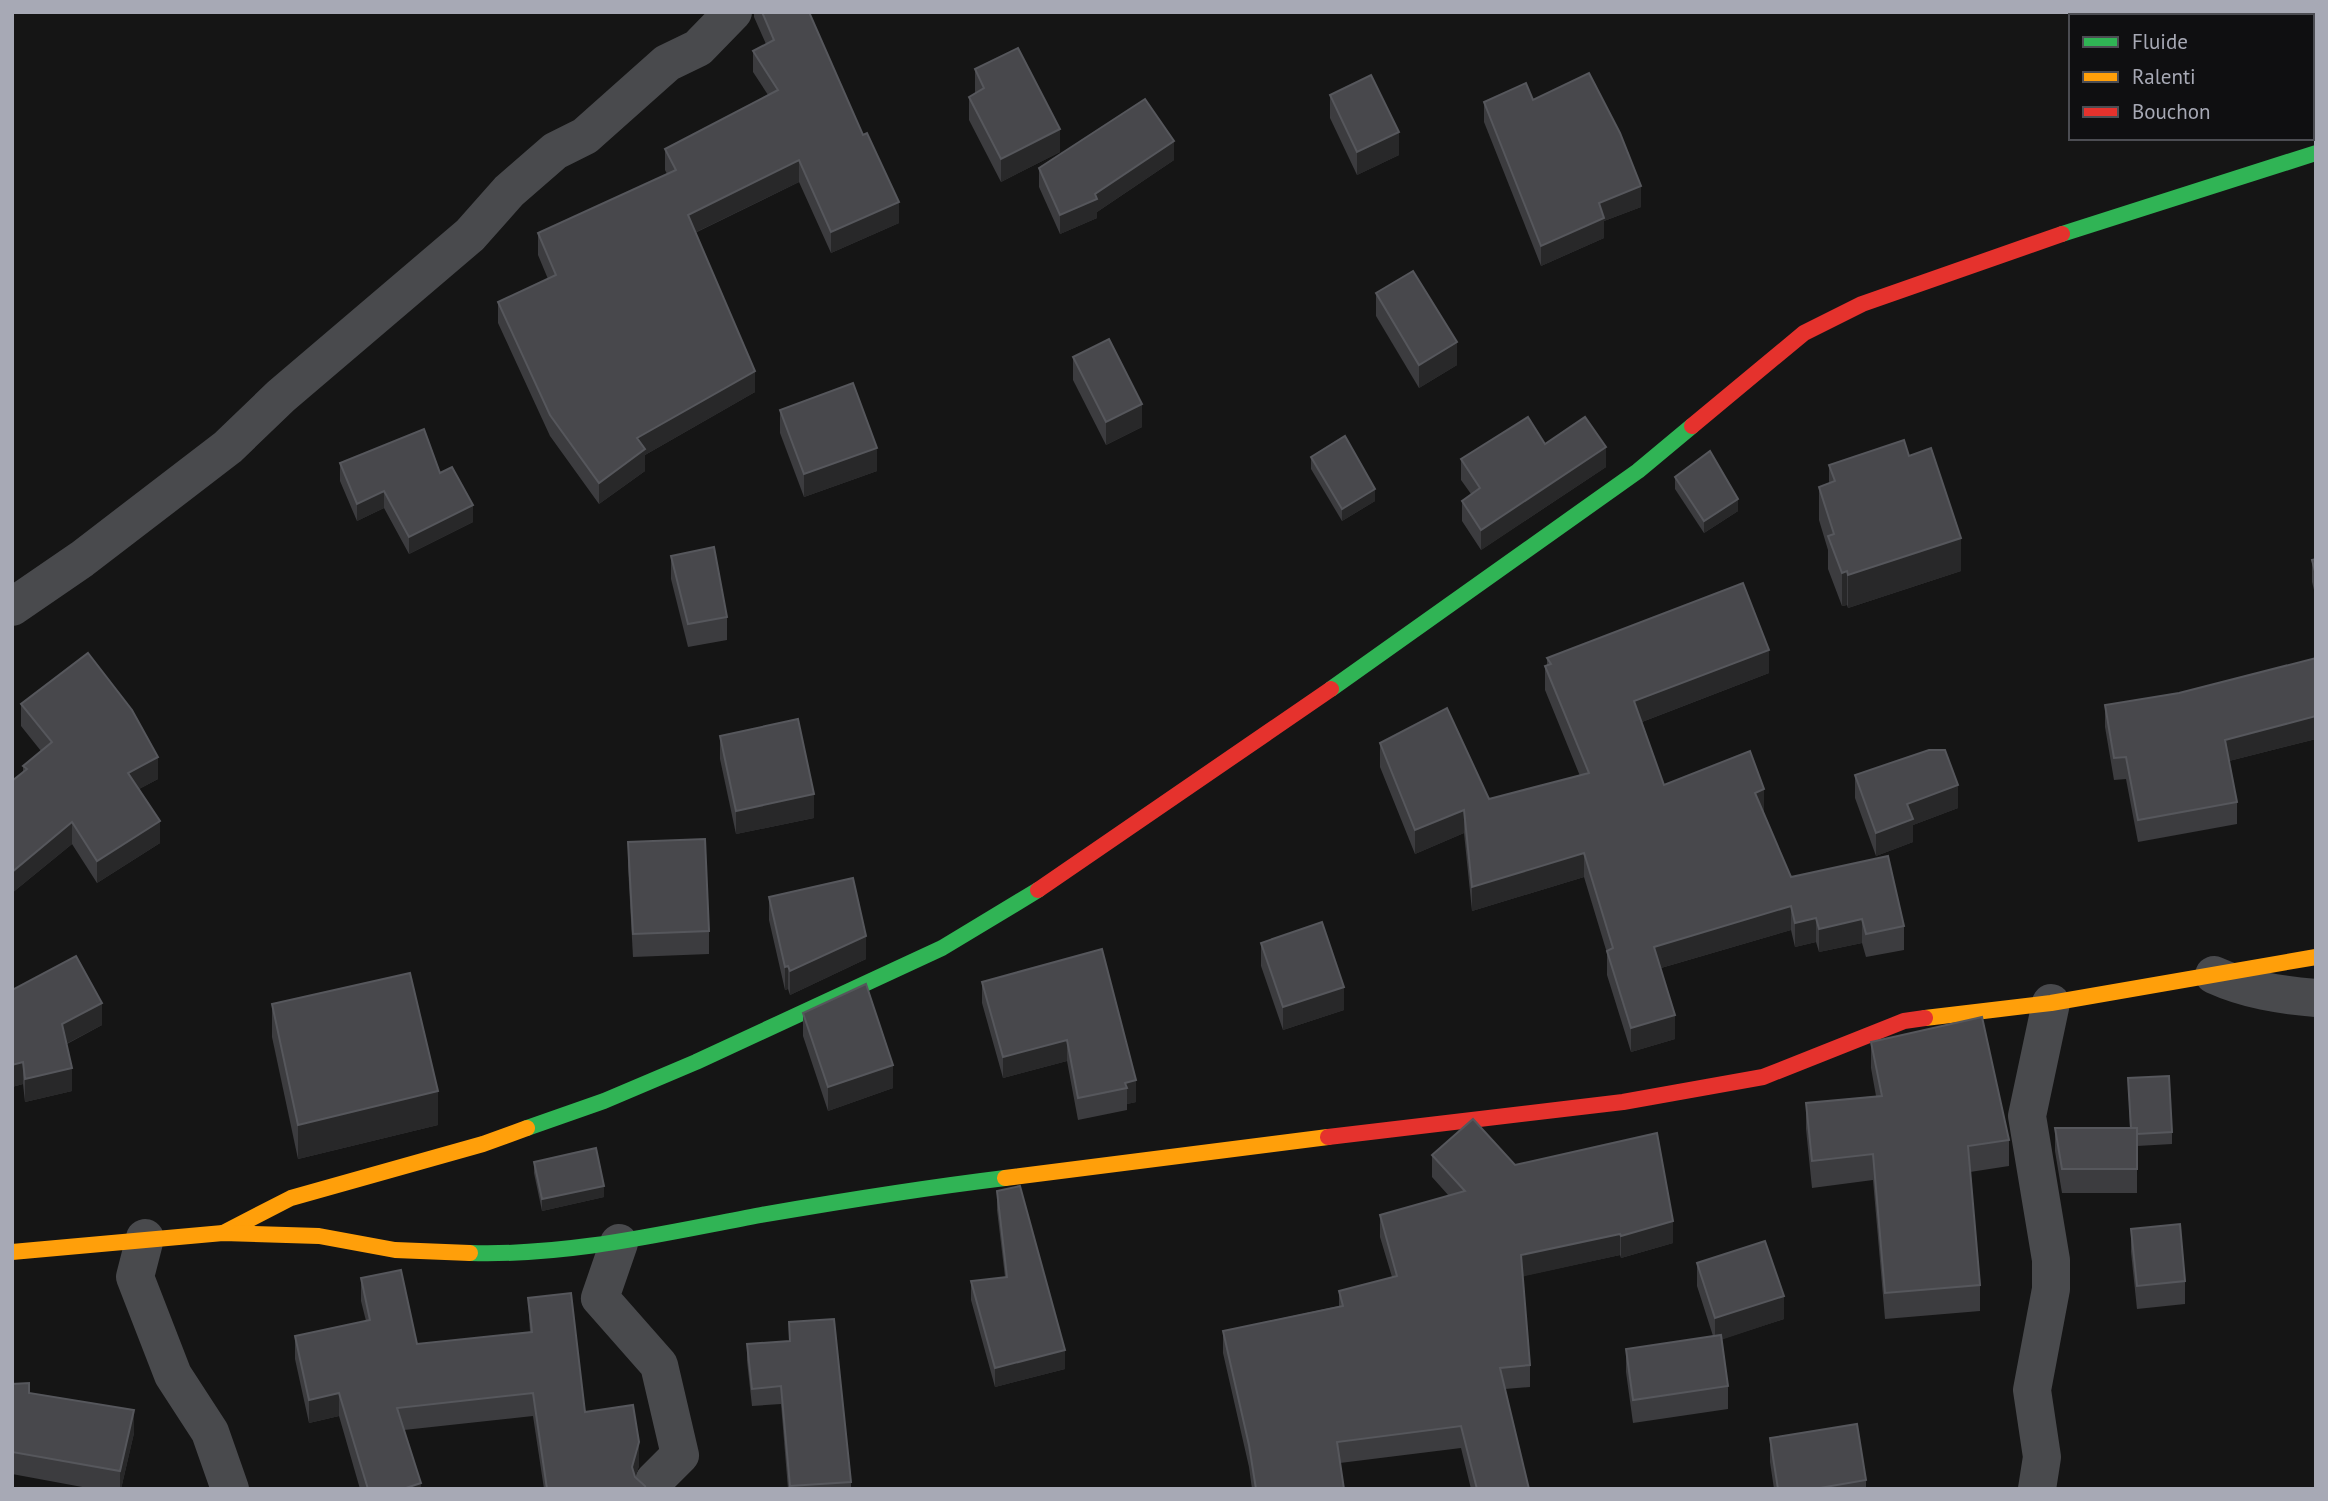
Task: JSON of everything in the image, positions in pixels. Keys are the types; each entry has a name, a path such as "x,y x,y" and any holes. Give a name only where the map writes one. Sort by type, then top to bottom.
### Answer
{"street":[{"path":"12,607 82,559 228,447 281,396 470,235 509,191 555,151 585,136 667,63 698,48 733,12"},
{"path":"223,1233 291,1198 483,1144 604,1101 696,1062 942,948 1070,870 1478,587 1638,471 1804,333 1873,300 2080,228 2316,153"},
{"path":"12,1252 223,1233 319,1236 394,1250 513,1254 619,1243 762,1215 965,1183 1623,1102 1763,1077 1904,1021 2051,1003 2316,957"},
{"path":"2214,975 2236,985 2280,995 2316,998"},
{"path":"2037,1489 2042,1457 2032,1390 2051,1289 2051,1259 2027,1115 2051,1003"},
{"path":"145,1238 135,1277 173,1375 210,1432 230,1489"},
{"path":"619,1243 600,1298 659,1365 680,1455 654,1480 654,1489"}],"building":[{"path":"762,12 809,12 863,135 867,133 899,202 831,232 799,160 688,215 755,371 637,438 645,449 599,483 550,415 498,302 556,275 538,233 676,170 665,149 778,90 753,51 774,40"},
{"path":"1018,48 1060,129 1001,159 969,97 984,88 975,69"},
{"path":"1589,73 1620,133 1641,186 1599,203 1604,218 1541,246 1484,102 1526,83 1533,100"},
{"path":"1371,75 1399,132 1357,152 1330,95"},
{"path":"1145,99 1174,141 1095,194 1097,199 1060,215 1039,168"},
{"path":"1413,271 1457,342 1419,365 1376,293"},
{"path":"1109,339 1142,404 1106,422 1073,357"},
{"path":"853,383 877,448 804,474 780,410"},
{"path":"1528,417 1545,444 1585,417 1606,447 1481,530 1462,501 1480,488 1461,459"},
{"path":"424,429 440,473 452,467 473,505 409,537 384,491 357,504 340,463"},
{"path":"1345,436 1375,489 1342,509 1311,457"},
{"path":"1904,440 1909,456 1931,448 1961,538 1848,575 1847,571 1842,573 1828,536 1834,534 1819,487 1835,481 1829,465"},
{"path":"1710,451 1738,499 1704,521 1675,477"},
{"path":"714,547 727,617 688,624 671,556"},
{"path":"2316,559 2316,575 2312,560"},
{"path":"1743,583 1769,650 1634,701 1664,785 1750,751 1764,789 1755,793 1791,877 1888,856 1904,926 1866,934 1862,919 1819,929 1816,918 1795,923 1791,906 1654,947 1675,1015 1631,1028 1607,951 1613,948 1584,853 1472,887 1464,810 1415,830 1380,743 1447,708 1489,799 1589,773 1545,666 1551,664 1547,658"},
{"path":"88,653 132,710 158,757 128,773 160,821 97,861 72,822 12,872 12,781 27,769 23,766 52,742 21,704"},
{"path":"2316,658 2316,716 2225,740 2237,802 2138,820 2126,757 2114,758 2105,705 2179,693"},
{"path":"798,719 814,794 736,811 720,736"},
{"path":"1929,750 1945,750 1958,785 1907,804 1913,819 1876,833 1855,775"},
{"path":"705,839 709,931 633,934 628,842"},
{"path":"853,878 866,936 790,971 788,966 785,967 769,897"},
{"path":"1322,922 1344,987 1283,1007 1261,943"},
{"path":"1102,949 1136,1080 1125,1083 1127,1088 1078,1098 1067,1040 1003,1057 982,982"},
{"path":"76,956 102,1003 62,1024 72,1068 25,1079 23,1062 12,1065 12,990"},
{"path":"410,973 438,1091 298,1125 272,1004"},
{"path":"866,984 893,1065 828,1087 803,1013"},
{"path":"1982,1017 2009,1140 1968,1146 1980,1285 1885,1293 1873,1154 1812,1161 1806,1103 1882,1096 1871,1042"},
{"path":"2169,1076 2172,1132 2137,1134 2137,1128 2131,1128 2128,1078"},
{"path":"1473,1119 1515,1165 1657,1133 1673,1221 1621,1236 1620,1234 1521,1255 1530,1365 1500,1368 1529,1489 1477,1489 1461,1426 1337,1442 1344,1489 1256,1489 1249,1445 1223,1331 1343,1306 1339,1291 1397,1276 1380,1215 1465,1191 1432,1155"},
{"path":"2055,1128 2137,1128 2137,1169 2062,1169"},
{"path":"596,1148 604,1186 542,1199 534,1162"},
{"path":"1020,1186 1065,1350 995,1368 971,1281 1007,1277 997,1191"},
{"path":"2180,1224 2185,1281 2137,1286 2131,1229"},
{"path":"1765,1241 1784,1296 1715,1318 1697,1263"},
{"path":"401,1270 417,1344 532,1332 528,1298 571,1293 585,1412 633,1405 639,1442 632,1467 635,1477 646,1489 547,1489 533,1393 397,1408 421,1483 403,1489 368,1489 339,1393 309,1400 295,1336 370,1320 361,1278"},
{"path":"834,1319 851,1482 790,1486 781,1386 752,1389 747,1344 790,1341 789,1322"},
{"path":"1721,1335 1728,1386 1633,1400 1626,1349"},
{"path":"29,1383 29,1393 134,1410 120,1471 12,1452 12,1384"},
{"path":"1857,1424 1866,1480 1814,1489 1778,1489 1770,1438"}],"traffic: fast":[{"path":"2062,234 2316,153"},
{"path":"1331,689 1638,471 1692,426"},
{"path":"527,1128 604,1101 696,1062 942,948 1038,890"},
{"path":"470,1253 580,1247 913,1190 1005,1178"}],"traffic: slow":[{"path":"1925,1018 2051,1003 2316,957"},
{"path":"223,1233 291,1198 483,1144 527,1128"},
{"path":"1005,1178 1328,1137"},
{"path":"12,1252 223,1233 319,1236 395,1250 470,1253"}],"traffic: jam":[{"path":"1692,426 1804,333 1862,304 2062,234"},
{"path":"1038,890 1331,689"},
{"path":"1328,1137 1623,1102 1763,1077 1904,1021 1925,1018"}]}
